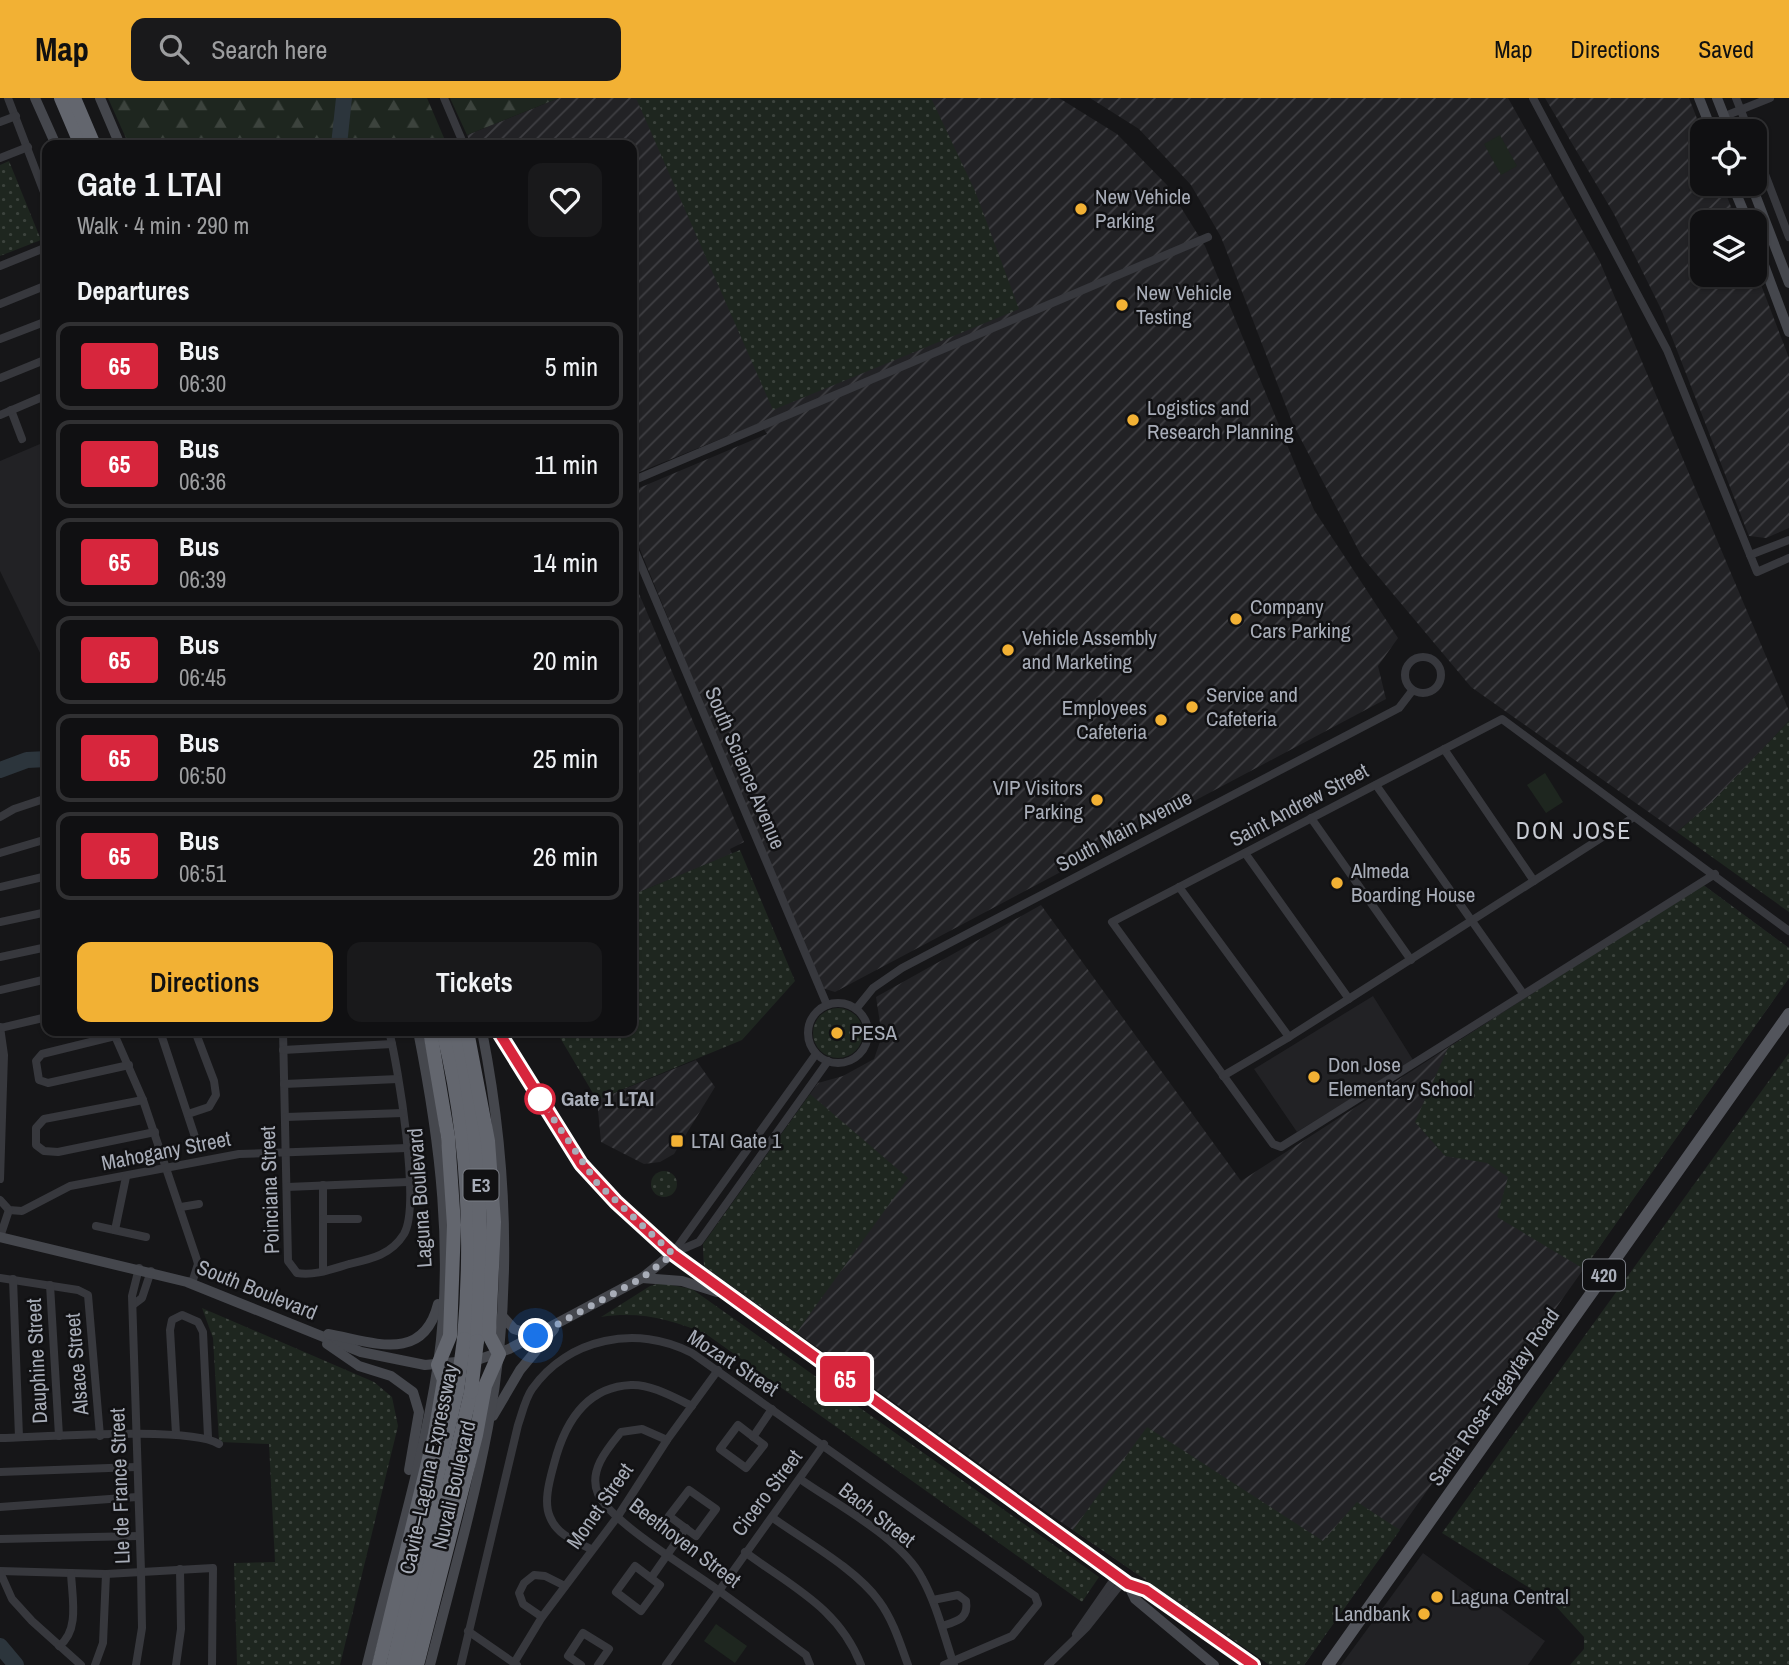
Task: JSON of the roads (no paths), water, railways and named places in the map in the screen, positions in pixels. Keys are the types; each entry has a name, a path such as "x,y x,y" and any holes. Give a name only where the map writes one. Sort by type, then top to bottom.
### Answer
{"highway":[{"path":"61,98 79,140"},
{"path":"74,98 92,140"},
{"path":"379,1665 435,1434 444,1380 438,1365 450,1336 454,1225 448,1137 431,1036"},
{"name":"Cavite–Laguna Expressway","path":"444,1036 457,1095 468,1195 470,1340"},
{"name":"Cavite–Laguna Expressway","path":"405,1665 464,1392 482,1247 481,1196 469,1093 457,1036"},
{"path":"417,1665 476,1435 485,1386 499,1354 489,1335 494,1222 488,1140 468,1036"},
{"name":"Cavite–Laguna Expressway","path":"393,1665 464,1392"}],"main road":[{"path":"36,98 54,140"},
{"path":"100,98 118,140"},
{"path":"1699,98 1707,119"},
{"path":"1717,98 1726,119"},
{"path":"1756,196 1789,283"},
{"path":"1767,274 1789,332"},
{"name":"Santa Rosa-Tagaytay Road","path":"1328,1665 1789,1014"},
{"name":"Laguna Boulevard","path":"419,1036 439,1147 445,1279 438,1365"},
{"path":"483,1036 504,1186 503,1317 499,1354"},
{"path":"501,1036 581,1164 616,1202 673,1254 1123,1580 1146,1590 1253,1665"},
{"name":"South Boulevard","path":"0,1237 139,1268 190,1283 375,1357 410,1364 438,1365 499,1354 642,1278 673,1254"},
{"path":"642,1278 682,1281 730,1296"},
{"path":"308,1330 393,1345 413,1342 423,1336 432,1322 445,1279"},
{"path":"503,1317 513,1329 536,1336"},
{"path":"488,1428 511,1382 557,1325"},
{"path":"308,1330 359,1366 399,1380 415,1395 419,1412 409,1463 407,1501"},
{"name":"Nuvali Boulevard","path":"430,1665 488,1428 499,1354"},
{"name":"Nuvali Boulevard","path":"367,1665 438,1365"},
{"path":"1123,1580 1135,1599 1214,1665"}],"street":[{"path":"8,98 42,186"},
{"path":"444,98 462,140"},
{"path":"1532,98 1667,350 1757,572 1789,558"},
{"path":"1736,98 1744,119"},
{"path":"1725,116 1770,98"},
{"path":"0,122 16,116"},
{"path":"0,159 28,147"},
{"path":"1767,179 1789,237"},
{"path":"637,479 1208,237"},
{"path":"0,267 42,249"},
{"path":"0,304 42,287"},
{"path":"0,339 42,323"},
{"path":"0,378 42,361"},
{"path":"0,415 42,397"},
{"path":"11,410 22,439"},
{"path":"1750,555 1789,540"},
{"name":"South Science Avenue","path":"637,556 827,1005"},
{"path":"1420,655 1433,658 1441,669 1439,685 1426,694 1412,691 1404,680 1407,664 1420,655"},
{"name":"South Main Avenue","path":"856,1009 873,988 902,968 1399,708 1412,691"},
{"name":"Saint Andrew Street","path":"1223,1076 1112,922 1502,719 1634,817"},
{"path":"1444,749 1534,881"},
{"path":"1376,785 1522,992"},
{"path":"0,817 42,800"},
{"path":"1714,874 1522,992 1281,1147 1273,1144 1223,1076 1289,1037 1634,817 1714,874 1789,931"},
{"path":"1311,818 1411,960"},
{"path":"0,853 42,840"},
{"path":"1245,853 1349,999"},
{"path":"0,887 42,877"},
{"path":"1179,887 1289,1037"},
{"path":"0,922 42,913"},
{"path":"0,957 42,948"},
{"path":"0,990 42,980"},
{"path":"841,1003 856,1009 867,1027 864,1048 849,1061 828,1061 816,1054 809,1041 809,1027 815,1014 827,1005 841,1003"},
{"path":"0,1179 4,1055 0,1027 42,1018"},
{"path":"109,1036 42,1054 36,1061 38,1080 48,1083 129,1065"},
{"path":"117,1036 155,1132 197,1257 190,1283"},
{"path":"162,1036 195,1137"},
{"path":"188,1114 209,1107 216,1096 214,1081 197,1036"},
{"name":"Poinciana Street","path":"283,1036 288,1261 296,1273 323,1271 377,1257 400,1240 409,1217 407,1148 390,1036"},
{"path":"283,1050 392,1044"},
{"path":"673,1254 816,1054"},
{"path":"673,1254 699,1242 828,1061"},
{"path":"284,1084 398,1079"},
{"path":"143,1100 44,1119 36,1128 36,1145 44,1152 58,1152 155,1132"},
{"path":"286,1117 403,1113"},
{"name":"Mahogany Street","path":"9,1210 22,1211 70,1186 239,1154 407,1148"},
{"path":"115,1230 126,1177"},
{"path":"287,1187 408,1182"},
{"path":"323,1185 323,1271"},
{"path":"0,1200 9,1210 0,1237"},
{"path":"181,1207 199,1204"},
{"path":"323,1219 358,1219"},
{"path":"96,1226 146,1237"},
{"name":"Lle de France Street","path":"136,1665 142,1628 132,1296 139,1268"},
{"name":"Lle de France Street","path":"134,1304 142,1298 151,1271"},
{"name":"Alsace Street","path":"0,1278 50,1284 78,1290 88,1296 100,1436"},
{"path":"13,1279 19,1437"},
{"name":"Dauphine Street","path":"50,1284 60,1436"},
{"path":"176,1434 170,1331 172,1320 182,1315 198,1322 203,1332 208,1437"},
{"name":"Mozart Street","path":"461,1665 518,1425 530,1392 550,1368 577,1349 602,1340 633,1337 680,1346 718,1370 1035,1596 1038,1604 1012,1636 950,1664"},
{"name":"Monet Street","path":"515,1664 542,1617 618,1516 667,1440 718,1370"},
{"path":"591,1549 559,1533 548,1515 548,1487 558,1449 571,1418 599,1393 632,1385 662,1392 692,1406"},
{"path":"753,1437 772,1409"},
{"path":"738,1425 753,1437 764,1445 746,1468 720,1449 738,1425"},
{"name":"Beethoven Street","path":"667,1440 642,1429 621,1432 604,1453 596,1475 598,1494 618,1516 667,1555 806,1655 810,1665"},
{"path":"0,1438 176,1434 208,1437 219,1444"},
{"name":"Cicero Street","path":"666,1665 717,1589 773,1518 824,1444"},
{"path":"0,1472 136,1467"},
{"name":"Bach Street","path":"800,1479 885,1538 921,1575 942,1626 950,1664"},
{"path":"689,1490 716,1509 696,1536 686,1528 669,1516 689,1490"},
{"path":"0,1507 137,1497"},
{"path":"773,1518 858,1579 879,1600 894,1628 908,1665"},
{"path":"651,1578 686,1528"},
{"path":"0,1539 139,1536"},
{"path":"745,1552 835,1618 847,1635 860,1665"},
{"path":"635,1566 651,1578 660,1585 641,1611 616,1592 635,1566"},
{"path":"81,1665 58,1646 12,1599 0,1572 106,1574 213,1568 212,1665"},
{"path":"176,1665 181,1629 180,1569"},
{"path":"58,1646 67,1640 73,1624 71,1573"},
{"path":"95,1665 103,1643 106,1574"},
{"path":"542,1617 523,1604 519,1593 524,1583 534,1576 545,1576 565,1586"},
{"path":"1075,1637 1098,1594 1109,1585 1123,1580"},
{"path":"1051,1662 1087,1628 1123,1580"},
{"path":"933,1600 958,1595 967,1601 968,1610 964,1617 942,1626"},
{"path":"468,1631 515,1664"},
{"path":"581,1665 568,1657 583,1633 609,1649 598,1665"},
{"path":"1051,1662 1064,1665"}],"waterway":[{"path":"340,140 344,98"},
{"path":"0,770 27,760 42,759"},
{"path":"0,1646 16,1665"}],"place":[{"name":"New Vehicle Parking","path":"1081,209"},
{"name":"New Vehicle Testing","path":"1122,305"},
{"name":"Logistics and Research Planning","path":"1133,420"},
{"name":"Company Cars Parking","path":"1236,619"},
{"name":"Vehicle Assembly and Marketing","path":"1008,650"},
{"name":"Service and Cafeteria","path":"1192,707"},
{"name":"Employees Cafeteria","path":"1161,720"},
{"name":"VIP Visitors Parking","path":"1097,800"},
{"name":"Almeda Boarding House","path":"1337,883"},
{"name":"PESA","path":"837,1033"},
{"name":"Don Jose Elementary School","path":"1314,1077"},
{"name":"Gate 1 LTAI","path":"540,1099"},
{"name":"LTAI Gate 1","path":"677,1141"},
{"name":"Laguna Central","path":"1437,1597"},
{"name":"Landbank","path":"1424,1614"}],"district":[{"name":"DON JOSE","path":"1574,831"}]}
